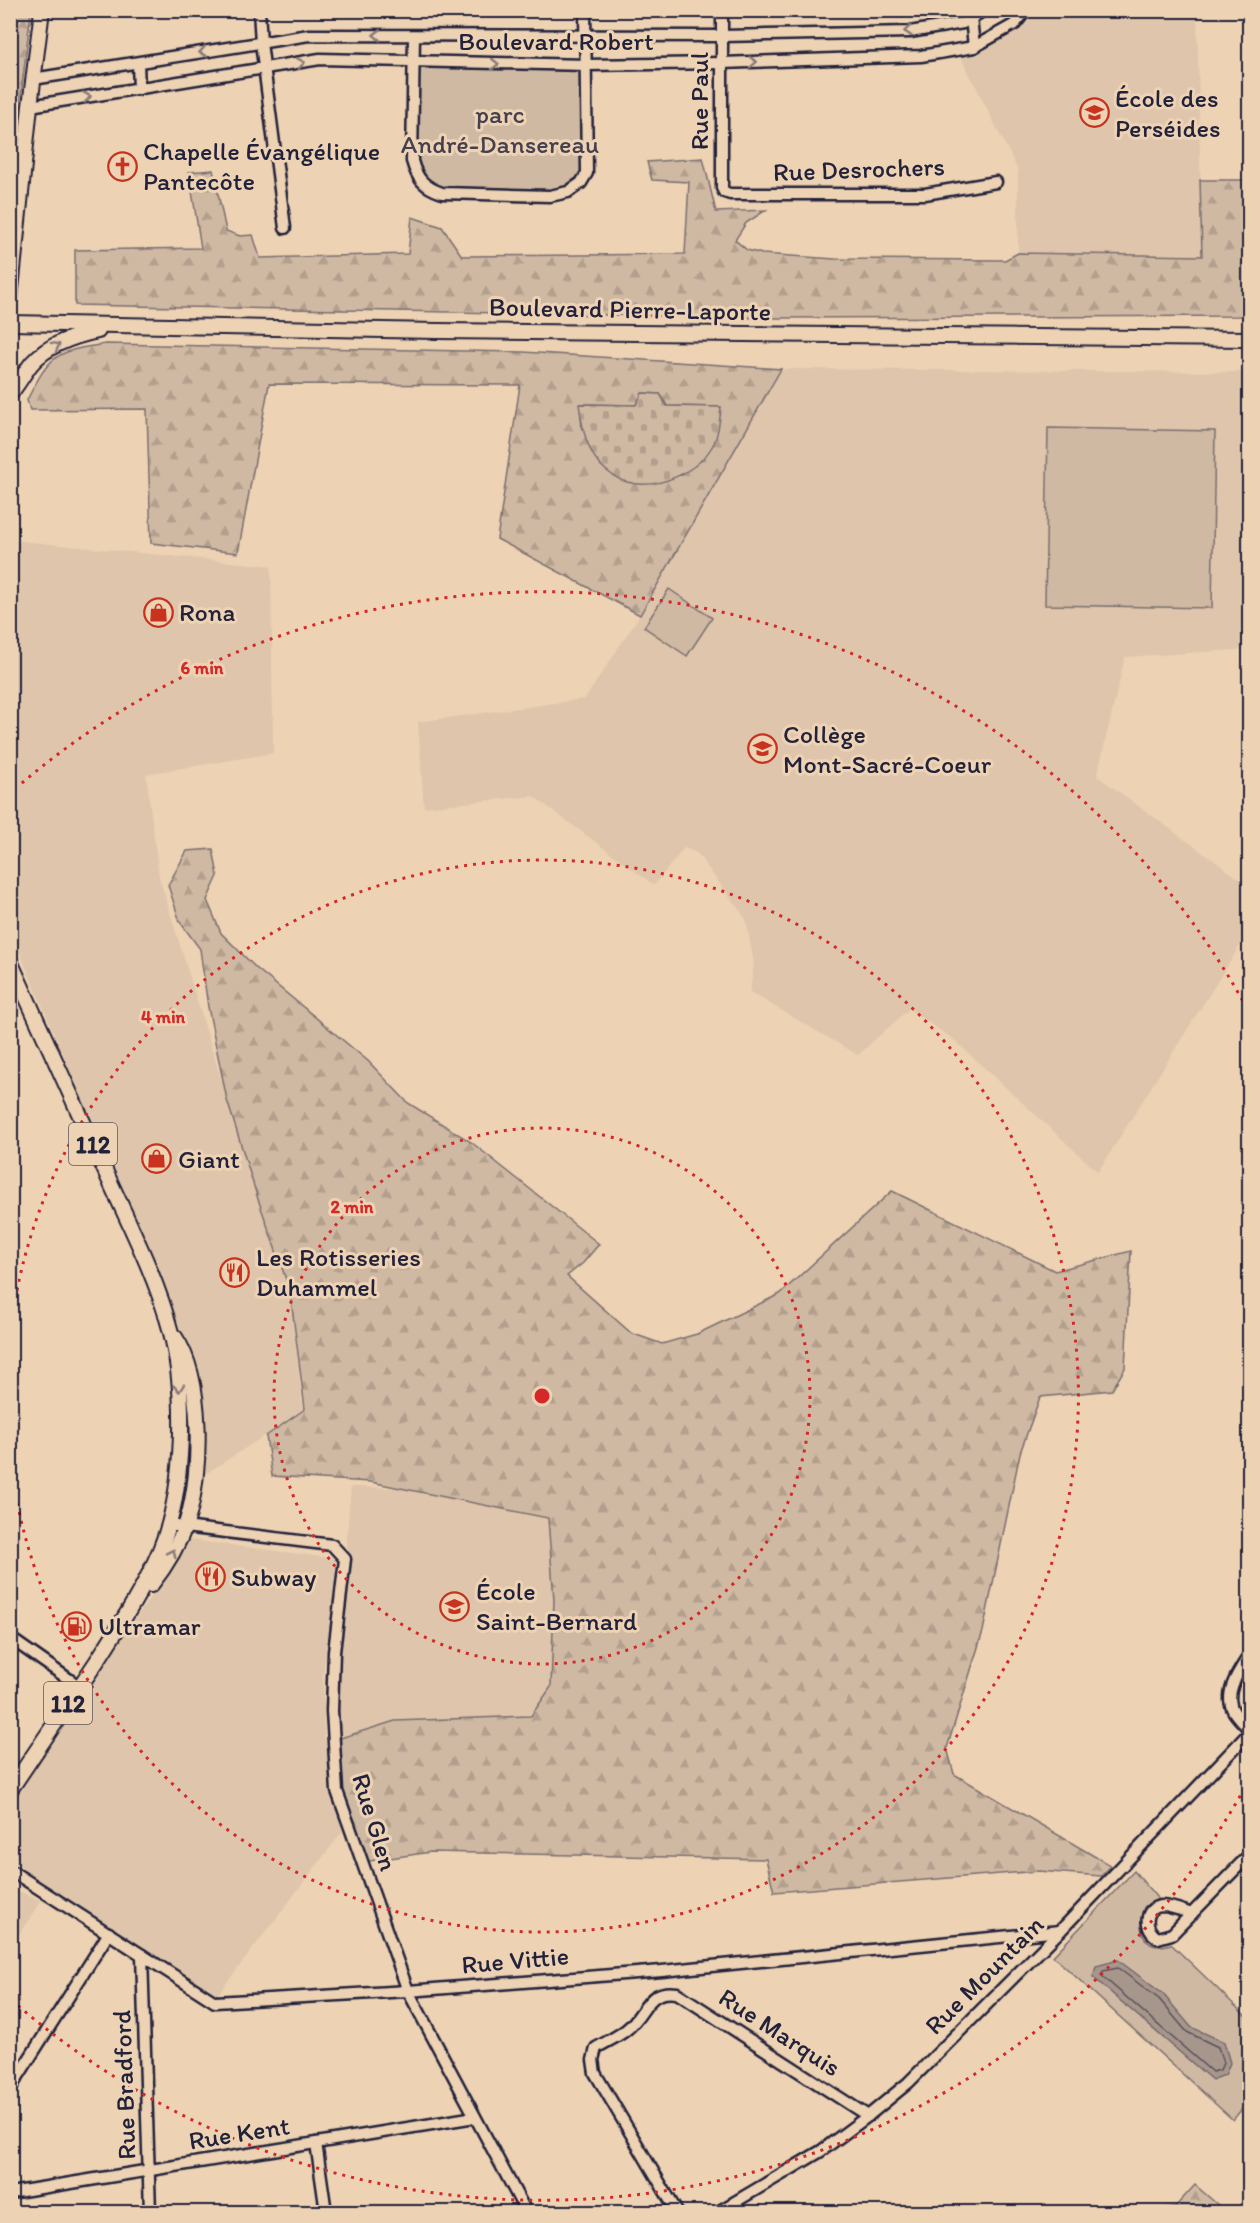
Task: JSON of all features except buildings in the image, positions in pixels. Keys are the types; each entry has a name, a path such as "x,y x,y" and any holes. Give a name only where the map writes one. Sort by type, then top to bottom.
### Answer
{"main road":[{"path":"10,299 42,10"},
{"name":"Boulevard Pierre-Laporte","path":"10,323 1250,339"},
{"path":"10,394 31,364 53,346 80,334 127,326"},
{"name":"112","path":"10,961 135,1238 171,1330 180,1402 180,1469 168,1525 153,1567 125,1617 10,1790"},
{"path":"125,1617 166,1565 184,1527 196,1477 198,1432 194,1395 187,1359 171,1330"}],"street":[{"path":"259,10 261,42 285,228"},
{"path":"414,36 412,161 421,182 442,193 550,196 568,192 581,183 587,173 585,10"},
{"name":"Rue Paul","path":"722,10 724,192"},
{"name":"Boulevard Robert","path":"33,79 309,35 722,36 910,32 963,23 984,10"},
{"name":"Boulevard Robert","path":"30,106 320,59 586,65 921,56 974,48 1015,24 1026,10"},
{"path":"971,17 974,48"},
{"path":"138,63 139,89"},
{"name":"Rue Desrochers","path":"724,192 730,194 925,194 996,182"},
{"name":"Rue Glen","path":"168,1525 332,1545 345,1559 334,1652 332,1711 337,1791 408,1991 526,2212"},
{"path":"10,1638 80,1687"},
{"path":"1250,1654 1234,1681 1229,1697 1233,1710 1250,1731"},
{"name":"Rue Mountain","path":"718,2212 821,2151 909,2083 1060,1931 1250,1731"},
{"path":"1192,1914 1250,1854"},
{"name":"Rue Vittie","path":"10,1870 215,2002 408,1991 662,1971 1060,1931"},
{"path":"10,2089 110,1933"},
{"name":"Rue Bradford","path":"142,1955 150,2212"},
{"name":"Rue Marquis","path":"677,2212 595,2073 593,2060 596,2048 628,2029 652,1998 665,1991 677,1993 868,2116"},
{"name":"Rue Kent","path":"10,2193 475,2117"},
{"path":"316,2143 326,2212"}],"shaded area":[{"name":"École des Perséides","path":"1032,11 1197,11 1202,256 1018,253 1018,170 960,55 994,42 1020,25"},
{"name":"Collège Mont-Sacré-Coeur","path":"781,369 1249,372 1249,649 1125,657 1097,776 1249,886 1249,931 1098,1172 953,1039 909,1009 858,1055 750,992 754,964 746,919 697,853 684,848 654,885 533,796 424,807 418,722 585,699 640,615"},
{"path":"10,540 271,566 273,753 146,774 159,877 257,1196 290,1291 303,1411 202,1476 189,1350 11,932"},
{"name":"École Saint-Bernard","path":"351,1487 569,1492 571,1776 337,1791 332,1711"},
{"path":"190,1540 337,1559 323,1676 324,1734 342,1832 215,1998 11,1866 11,1798"},
{"path":"11,1888 41,1901 11,1946"}],"green space":[{"path":"10,11 31,11 11,178"},
{"name":"parc André-Dansereau","path":"414,62 587,65 587,173 568,192 442,193 416,173"},
{"path":"703,158 716,212 766,210 746,223 735,240 747,250 762,254 835,259 1005,260 1018,253 1202,256 1200,180 1249,180 1249,316 769,318 75,305 75,250 201,248 189,172 213,170 226,231 240,236 253,235 260,258 408,254 412,217 442,227 462,256 685,254 689,182 652,180 647,162"},
{"path":"106,344 523,352 781,369 640,615 497,539 520,385 269,384 238,553 151,543 147,409 30,410 27,400 42,373 56,357 76,349","holes":["643,393 660,394 667,406 721,407 582,429 580,404 636,405"]},
{"path":"642,393 660,394 667,406 721,407 717,434 708,453 688,470 652,484 639,484 619,479 600,465 590,449 579,404 636,405"},
{"path":"1048,428 1215,431 1212,608 1045,605"},
{"path":"669,589 712,618 687,656 644,627"},
{"path":"213,849 218,876 207,900 221,933 256,968 368,1061 408,1103 471,1142 599,1244 583,1263 567,1276 631,1333 662,1344 697,1334 780,1294 892,1191 1055,1271 1131,1251 1125,1368 1112,1390 1040,1397 1020,1453 983,1631 947,1748 954,1774 1111,1866 1101,1876 1039,1871 774,1892 766,1859 431,1852 356,1863 346,1827 331,1741 395,1721 531,1716 551,1687 554,1600 548,1518 371,1482 272,1476 266,1436 305,1409 290,1291 227,1100 208,1007 200,949 180,922 168,885 187,851"},
{"path":"1134,1871 1158,1899 1144,1907 1141,1924 1144,1937 1154,1945 1171,1944 1249,2019 1249,2100 1233,2120 1053,1956"},
{"path":"1195,2185 1226,2212 1142,2212 1175,2207"}],"water":[{"path":"1118,1960 1163,1994 1191,2027 1224,2042 1230,2063 1225,2075 1212,2080 1093,1977 1096,1966"}],"place":[{"name":"École des Perséides","path":"1094,113"},
{"name":"Chapelle Évangélique Pantecôte","path":"122,166"},
{"name":"Rona","path":"158,612"},
{"name":"Collège Mont-Sacré-Coeur","path":"762,749"},
{"name":"Giant","path":"157,1159"},
{"name":"Les Rotisseries Duhammel","path":"235,1272"},
{"name":"Subway","path":"210,1577"},
{"name":"École Saint-Bernard","path":"455,1606"},
{"name":"Ultramar","path":"77,1626"}]}
